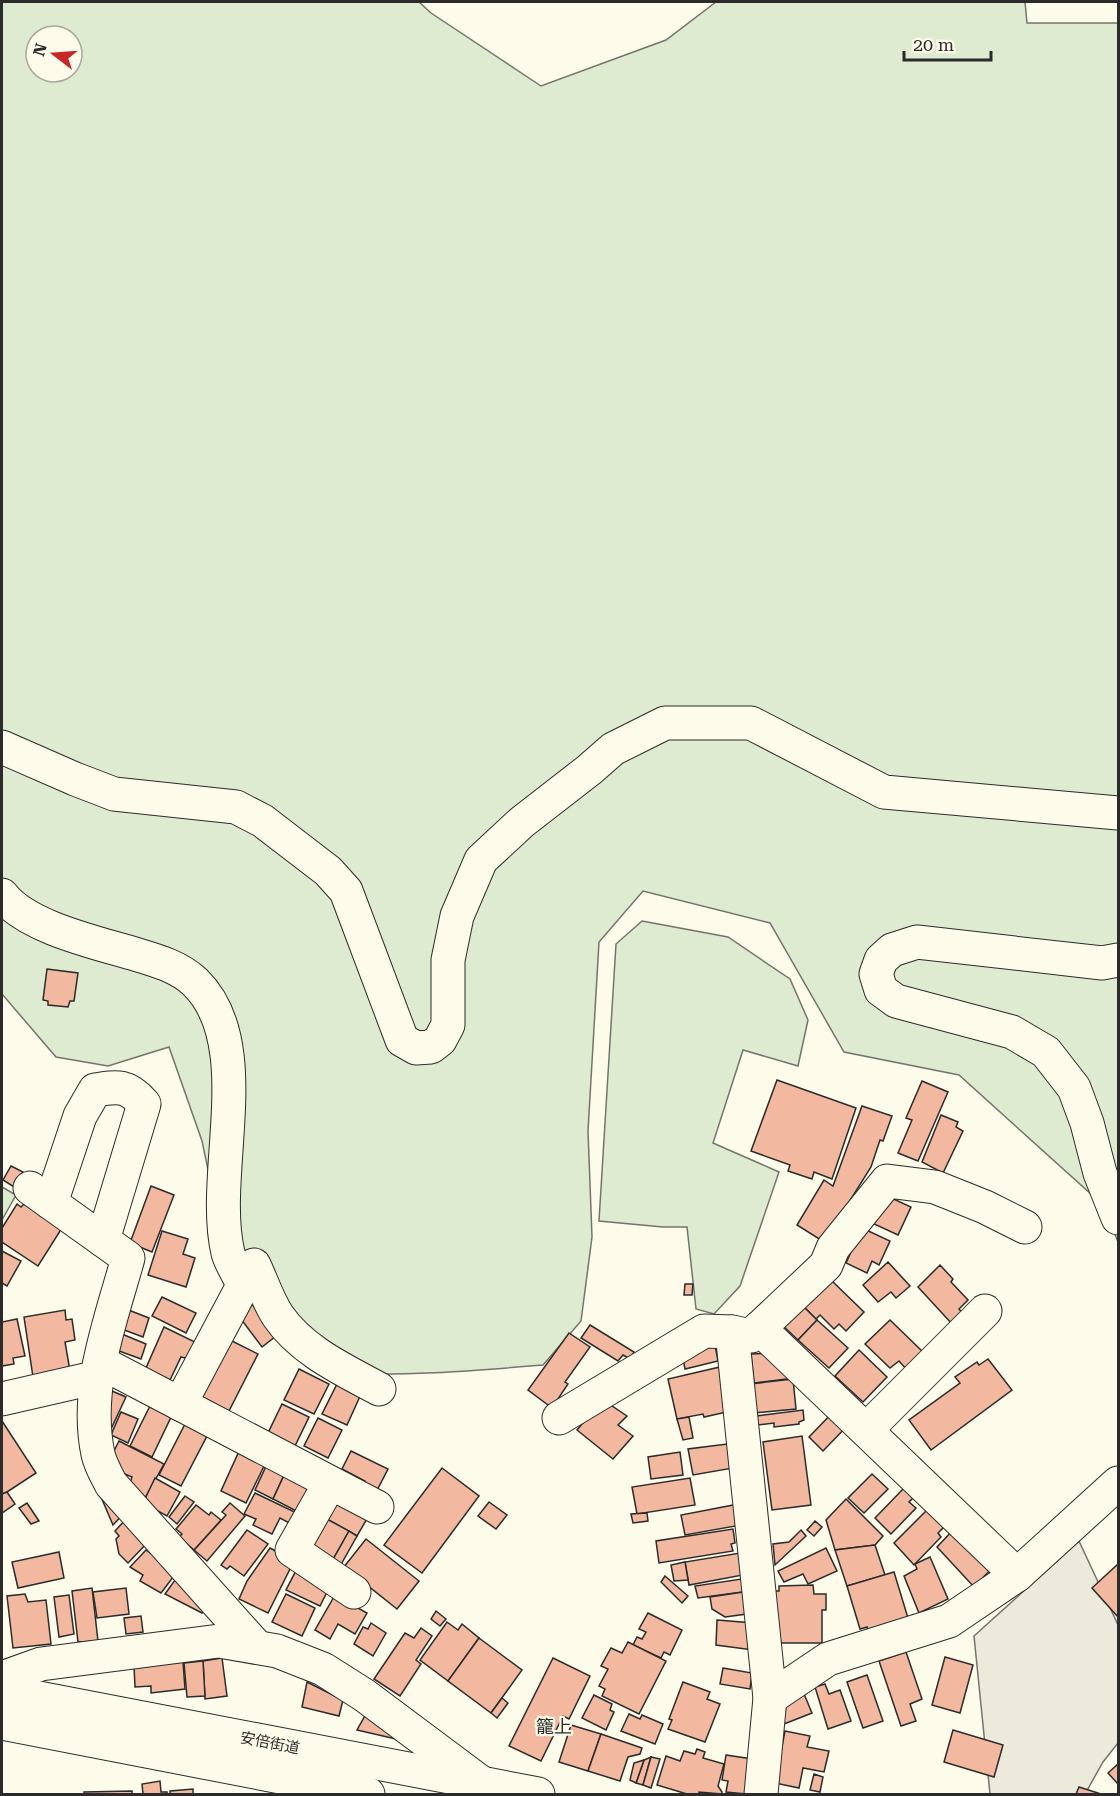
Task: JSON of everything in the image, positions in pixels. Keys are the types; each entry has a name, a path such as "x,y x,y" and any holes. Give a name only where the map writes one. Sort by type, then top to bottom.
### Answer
{"street":[{"path":"2,747 114,794 236,807 263,821 328,871 346,891 402,1040 416,1048 431,1047 440,1040 448,1025 448,960 458,916 481,860 522,822 613,749 665,723 751,723 884,792 1119,813"},
{"path":"2,895 5,900 30,918 57,930 179,970 206,996 216,1014 228,1067 229,1111 224,1214 229,1253 244,1286"},
{"path":"1119,960 1102,963 917,942 892,950 881,960 876,974 881,990 896,1001 1012,1032 1046,1052 1074,1088 1087,1123 1100,1173 1119,1218"},
{"path":"103,1240 144,1104 134,1092 114,1087 95,1090 41,1196 128,1258 95,1391 94,1420 98,1455 111,1484 256,1647"},
{"path":"559,1418 704,1331 746,1330 826,1264 833,1248 887,1181 934,1186 985,1207 1025,1227"},
{"path":"180,1404 255,1266 278,1316 295,1335 331,1363 379,1389"},
{"path":"866,1430 985,1311"},
{"path":"746,1330 866,1430 1017,1575"},
{"path":"746,1330 770,1698 761,1794"},
{"path":"2,1399 99,1369 180,1404 377,1507"},
{"path":"330,1483 292,1550 354,1592"},
{"path":"770,1698 828,1659 949,1621 1017,1575 1119,1483"},
{"path":"2,1678 41,1664 219,1641 277,1651 323,1669 364,1695 483,1784"},
{"name":"安倍街道","path":"2,1691 538,1794"},
{"path":"2,1723 368,1794"}],"green space":[{"path":"2,2 419,2 431,13 541,86 666,40 716,2 1025,2 1027,23 1118,23 1118,1242 1102,1204 959,1075 844,1052 770,923 643,891 599,942 588,1131 592,1237 581,1321 543,1365 410,1374 330,1373 220,1226 202,1141 169,1047 108,1066 56,1057 2,994"},
{"path":"642,921 728,937 790,979 808,1020 798,1066 743,1050 713,1143 779,1172 740,1286 714,1314 696,1309 687,1227 599,1221 616,944"},
{"path":"2,1187 16,1195 2,1220"}],"shaded area":[{"path":"1079,1541 1118,1625 1118,1743 1103,1762 1085,1794 990,1794 974,1636"}],"building":[{"path":"47,969 78,973 74,1001 70,1001 68,1007 48,1005 48,1001 43,1000"},
{"path":"777,1080 856,1108 832,1179 814,1172 812,1179 788,1171 790,1165 751,1151"},
{"path":"922,1081 948,1092 918,1161 898,1153 912,1120 906,1118"},
{"path":"862,1106 892,1116 883,1141 880,1140 871,1167 824,1242 797,1225 824,1180 833,1186"},
{"path":"941,1115 958,1122 956,1127 963,1131 943,1173 922,1162"},
{"path":"11,1166 23,1172 14,1187 3,1180"},
{"path":"151,1186 174,1195 152,1252 130,1243"},
{"path":"885,1195 911,1207 898,1235 872,1223"},
{"path":"17,1204 21,1207 24,1204 62,1228 38,1266 2,1242 2,1228"},
{"path":"862,1228 890,1241 879,1265 872,1261 867,1273 846,1263"},
{"path":"162,1231 188,1239 183,1254 195,1258 186,1287 148,1275"},
{"path":"2,1251 21,1261 7,1286 2,1283"},
{"path":"888,1262 910,1286 896,1298 891,1292 878,1302 863,1285"},
{"path":"940,1265 953,1279 951,1282 968,1300 959,1309 964,1315 953,1325 918,1287"},
{"path":"831,1280 864,1312 846,1331 839,1324 834,1329 820,1315 816,1319 801,1304"},
{"path":"685,1284 693,1284 692,1295 684,1295"},
{"path":"162,1297 196,1313 186,1333 152,1316"},
{"path":"800,1303 817,1320 798,1340 780,1323"},
{"path":"252,1304 276,1336 262,1347 238,1315"},
{"path":"126,1309 149,1318 143,1337 119,1328"},
{"path":"65,1310 66,1320 72,1319 75,1340 65,1342 70,1371 33,1377 24,1317"},
{"path":"17,1319 25,1356 13,1358 14,1364 2,1366 2,1322"},
{"path":"817,1320 848,1348 829,1368 798,1340"},
{"path":"890,1320 924,1353 907,1370 899,1361 890,1368 865,1344"},
{"path":"590,1325 634,1352 630,1359 623,1355 618,1361 581,1338"},
{"path":"164,1327 197,1343 189,1359 181,1357 170,1380 146,1368"},
{"path":"117,1332 146,1344 141,1359 111,1348"},
{"path":"569,1333 590,1347 565,1382 568,1384 552,1408 528,1390"},
{"path":"224,1337 258,1354 229,1411 195,1393"},
{"path":"715,1345 718,1361 685,1369 683,1358"},
{"path":"859,1350 887,1377 863,1402 835,1376"},
{"path":"773,1353 786,1364 787,1379 754,1383 751,1354"},
{"path":"988,1359 1012,1390 931,1450 909,1420 960,1383 955,1377 977,1362 979,1365"},
{"path":"720,1367 731,1411 704,1417 703,1414 677,1419 668,1379"},
{"path":"299,1369 329,1384 314,1414 284,1400"},
{"path":"793,1379 796,1409 753,1413 750,1384"},
{"path":"338,1382 362,1392 347,1425 322,1414"},
{"path":"112,1391 126,1397 111,1429 106,1404"},
{"path":"601,1401 627,1416 618,1425 633,1436 613,1459 577,1430"},
{"path":"151,1404 172,1415 152,1457 130,1446"},
{"path":"282,1404 309,1417 294,1448 267,1435"},
{"path":"837,1408 851,1422 823,1451 809,1437"},
{"path":"803,1410 804,1420 799,1424 774,1427 774,1423 757,1425 756,1416"},
{"path":"121,1412 138,1419 128,1443 111,1435"},
{"path":"689,1417 693,1438 683,1440 677,1419"},
{"path":"318,1418 342,1430 328,1458 304,1446"},
{"path":"2,1421 36,1473 2,1494"},
{"path":"185,1424 207,1436 181,1486 159,1475"},
{"path":"802,1436 811,1505 772,1510 763,1442"},
{"path":"119,1441 164,1464 144,1500 129,1486 132,1477 115,1470 110,1459"},
{"path":"735,1443 739,1467 693,1475 688,1449"},
{"path":"240,1449 266,1462 246,1503 221,1491"},
{"path":"351,1451 388,1469 373,1498 360,1492 365,1481 342,1469"},
{"path":"680,1452 683,1475 651,1479 648,1457"},
{"path":"268,1462 286,1471 273,1499 255,1490"},
{"path":"442,1468 479,1496 422,1573 384,1545"},
{"path":"286,1471 312,1483 302,1514 273,1499"},
{"path":"872,1474 888,1489 864,1513 848,1498"},
{"path":"155,1478 180,1492 167,1516 143,1503"},
{"path":"690,1478 695,1505 637,1514 632,1487"},
{"path":"905,1487 915,1496 909,1502 916,1508 891,1534 875,1518"},
{"path":"98,1490 125,1512 113,1525"},
{"path":"7,1492 15,1504 2,1513 2,1494"},
{"path":"255,1493 303,1516 297,1527 280,1518 272,1534 253,1525 256,1519 244,1514"},
{"path":"185,1496 194,1502 177,1524 169,1517"},
{"path":"334,1499 368,1517 357,1536 325,1518"},
{"path":"846,1499 883,1536 875,1545 835,1550 826,1520"},
{"path":"489,1502 507,1515 496,1529 478,1516"},
{"path":"27,1503 39,1521 31,1524 19,1508"},
{"path":"230,1503 245,1516 207,1561 194,1550 226,1515 222,1512"},
{"path":"744,1503 747,1524 685,1535 681,1515"},
{"path":"196,1505 209,1515 211,1512 221,1520 194,1550 179,1537 182,1534 176,1529"},
{"path":"930,1507 947,1524 938,1533 941,1537 914,1565 894,1543"},
{"path":"647,1513 648,1521 633,1523 631,1514"},
{"path":"127,1518 150,1540 128,1563 119,1554 116,1539 119,1536 115,1531"},
{"path":"325,1518 349,1531 331,1563 308,1551"},
{"path":"815,1521 822,1527 814,1536 807,1530"},
{"path":"956,1527 994,1566 974,1587 937,1547"},
{"path":"733,1529 735,1543 731,1544 733,1551 659,1563 656,1541"},
{"path":"247,1530 268,1544 244,1576 230,1566 227,1569 221,1565"},
{"path":"801,1530 806,1536 775,1565 773,1544 789,1542"},
{"path":"349,1531 357,1536 339,1568 331,1563"},
{"path":"366,1539 419,1581 397,1609 368,1586 340,1572"},
{"path":"875,1545 885,1575 847,1586 835,1550"},
{"path":"270,1548 294,1561 268,1613 239,1599 247,1581"},
{"path":"826,1548 837,1571 808,1584 803,1574 784,1582 778,1571"},
{"path":"146,1550 177,1572 161,1593 140,1581 143,1575 130,1567"},
{"path":"59,1552 64,1578 18,1588 12,1562"},
{"path":"740,1553 743,1575 689,1585 685,1562"},
{"path":"930,1557 948,1599 919,1613 904,1576 917,1569 915,1564"},
{"path":"685,1562 688,1580 674,1581 671,1565"},
{"path":"1118,1564 1118,1617 1092,1588"},
{"path":"298,1567 328,1590 320,1606 286,1590"},
{"path":"894,1572 908,1618 868,1632 867,1627 860,1629 847,1586"},
{"path":"665,1576 688,1596 682,1603 661,1582"},
{"path":"748,1578 750,1591 698,1598 695,1586"},
{"path":"175,1580 206,1608 202,1613 165,1594"},
{"path":"813,1585 814,1594 826,1594 826,1610 822,1610 822,1643 777,1643 775,1591 779,1591 779,1586"},
{"path":"92,1588 98,1641 78,1642 72,1591"},
{"path":"126,1588 129,1614 97,1618 93,1592"},
{"path":"750,1591 754,1613 725,1617 712,1609 710,1597"},
{"path":"25,1594 28,1602 46,1600 51,1644 13,1648 7,1596"},
{"path":"286,1594 315,1608 302,1636 272,1622"},
{"path":"69,1595 74,1634 59,1637 54,1597"},
{"path":"335,1595 367,1613 355,1634 338,1624 330,1639 315,1630"},
{"path":"436,1611 446,1619 440,1626 431,1619"},
{"path":"648,1613 682,1630 670,1655 664,1652 661,1658 633,1645 637,1637 642,1639 646,1632 639,1629"},
{"path":"141,1616 143,1632 126,1634 124,1618"},
{"path":"717,1620 754,1623 753,1650 716,1645"},
{"path":"447,1622 458,1630 462,1624 479,1638 448,1681 420,1660"},
{"path":"371,1623 386,1633 373,1656 354,1644 363,1627 368,1629"},
{"path":"421,1628 432,1636 416,1660 421,1664 400,1696 374,1679 405,1633 414,1638"},
{"path":"479,1638 522,1670 491,1713 448,1681"},
{"path":"628,1642 666,1661 639,1714 602,1696 605,1689 599,1686 608,1669 601,1666 611,1648 622,1653"},
{"path":"906,1652 922,1699 910,1704 916,1721 901,1726 879,1661"},
{"path":"945,1657 973,1665 960,1713 932,1705"},
{"path":"222,1658 227,1696 205,1699 203,1661"},
{"path":"553,1658 590,1676 569,1719 563,1716 541,1761 509,1746"},
{"path":"203,1661 205,1696 187,1697 184,1663"},
{"path":"183,1662 185,1689 151,1693 151,1686 135,1687 134,1666"},
{"path":"723,1668 752,1673 750,1689 720,1684"},
{"path":"867,1675 883,1721 863,1728 847,1682"},
{"path":"307,1682 343,1700 339,1716 302,1707"},
{"path":"683,1682 710,1692 707,1699 720,1704 705,1742 668,1729 672,1720 669,1719"},
{"path":"825,1684 829,1694 840,1690 851,1721 828,1729 815,1687"},
{"path":"802,1689 812,1713 784,1724 776,1702"},
{"path":"594,1695 612,1704 610,1710 614,1712 606,1730 582,1718"},
{"path":"502,1698 508,1703 497,1718 491,1713"},
{"path":"366,1714 396,1739 357,1730"},
{"path":"629,1714 640,1719 642,1715 663,1724 655,1744 621,1731"},
{"path":"571,1725 601,1734 588,1771 559,1762"},
{"path":"953,1730 1003,1745 994,1777 944,1762"},
{"path":"785,1731 810,1736 807,1747 829,1751 824,1772 803,1768 799,1788 775,1783"},
{"path":"601,1734 642,1748 640,1754 628,1757 620,1781 588,1771"},
{"path":"697,1749 705,1752 703,1758 724,1764 718,1786 722,1794 699,1792 699,1794 687,1794 657,1785 666,1756 680,1761 684,1751 695,1754"},
{"path":"726,1755 752,1759 746,1794 726,1792 728,1781 722,1780"},
{"path":"651,1757 643,1785 636,1783 644,1760"},
{"path":"651,1757 660,1759 651,1788 643,1785"},
{"path":"644,1760 636,1783 630,1780 634,1763"},
{"path":"1118,1764 1118,1784 1108,1773"},
{"path":"814,1774 823,1777 820,1792 810,1790"},
{"path":"160,1781 161,1792 167,1792 167,1794 143,1794 142,1784"},
{"path":"1079,1787 1101,1794 1076,1794"},
{"path":"193,1789 193,1794 170,1794 170,1791"},
{"path":"132,1791 132,1794 84,1794 84,1792"}],"district":[{"name":"籠上","path":"554,1726"}]}
